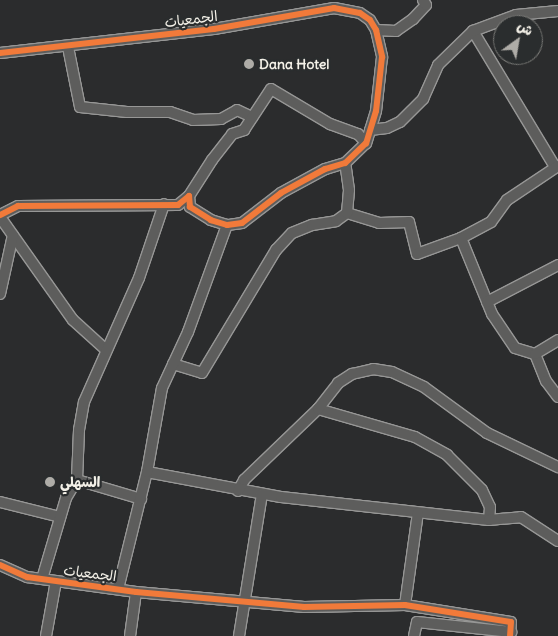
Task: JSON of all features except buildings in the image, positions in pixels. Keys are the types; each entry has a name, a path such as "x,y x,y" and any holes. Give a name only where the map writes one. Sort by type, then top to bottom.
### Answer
{"street":[{"path":"190,196 190,207 227,225 242,223 281,192 325,169 345,163 366,143 370,130 382,57 376,30 396,31 413,19 426,5 423,0"},
{"name":"الجمعيات","path":"0,53 68,47 214,29 334,8 360,13 376,30"},
{"path":"370,130 387,128 400,122 423,99 438,66 473,30 516,15 558,11"},
{"path":"347,213 379,223 409,222 416,254 461,238 491,222 506,200 556,166 473,30"},
{"path":"68,47 80,107 127,112 170,112 193,120 221,119 237,110 252,117"},
{"path":"105,350 73,320 0,216 18,206 178,205 190,196 232,134 244,130 271,89 330,124 358,134 366,143"},
{"path":"173,364 202,373 276,250 292,233 336,221 347,213 349,190 345,163"},
{"path":"42,579 60,517 77,480 79,430 84,402 105,350 139,278 164,204"},
{"path":"118,589 147,472 162,388 227,225"},
{"path":"0,294 12,235"},
{"path":"461,238 488,302 515,348 535,354 558,340"},
{"path":"488,302 558,265"},
{"path":"535,354 546,381 558,397"},
{"path":"238,491 268,454 318,409 338,384 352,374 373,369 392,372 424,387 495,437 558,467"},
{"path":"318,409 415,437 446,455 482,490 490,507 489,520"},
{"path":"147,472 238,491 418,513 489,520 521,517 558,541"},
{"path":"77,480 141,499"},
{"path":"240,636 242,602 262,494"},
{"path":"0,502 60,517"},
{"path":"405,605 418,513"},
{"name":"الجمعيات","path":"0,565 27,577 136,592 242,602 347,608 405,605 512,622 510,634"},
{"path":"46,636 56,581"},
{"path":"130,636 136,592"},
{"path":"414,636 417,622 510,634"}],"cycle path":[{"path":"0,53 214,29 334,8 360,13 370,20 376,30 382,57 376,111 366,143 345,163 325,169 281,193 242,223 227,225 211,220 190,207 189,196 178,205 18,206 0,215"},
{"path":"0,565 27,577 136,592 304,607 405,605 511,622 510,636"}],"place":[{"name":"Dana Hotel","path":"249,64"},
{"name":"السهلي","path":"50,482"}]}
